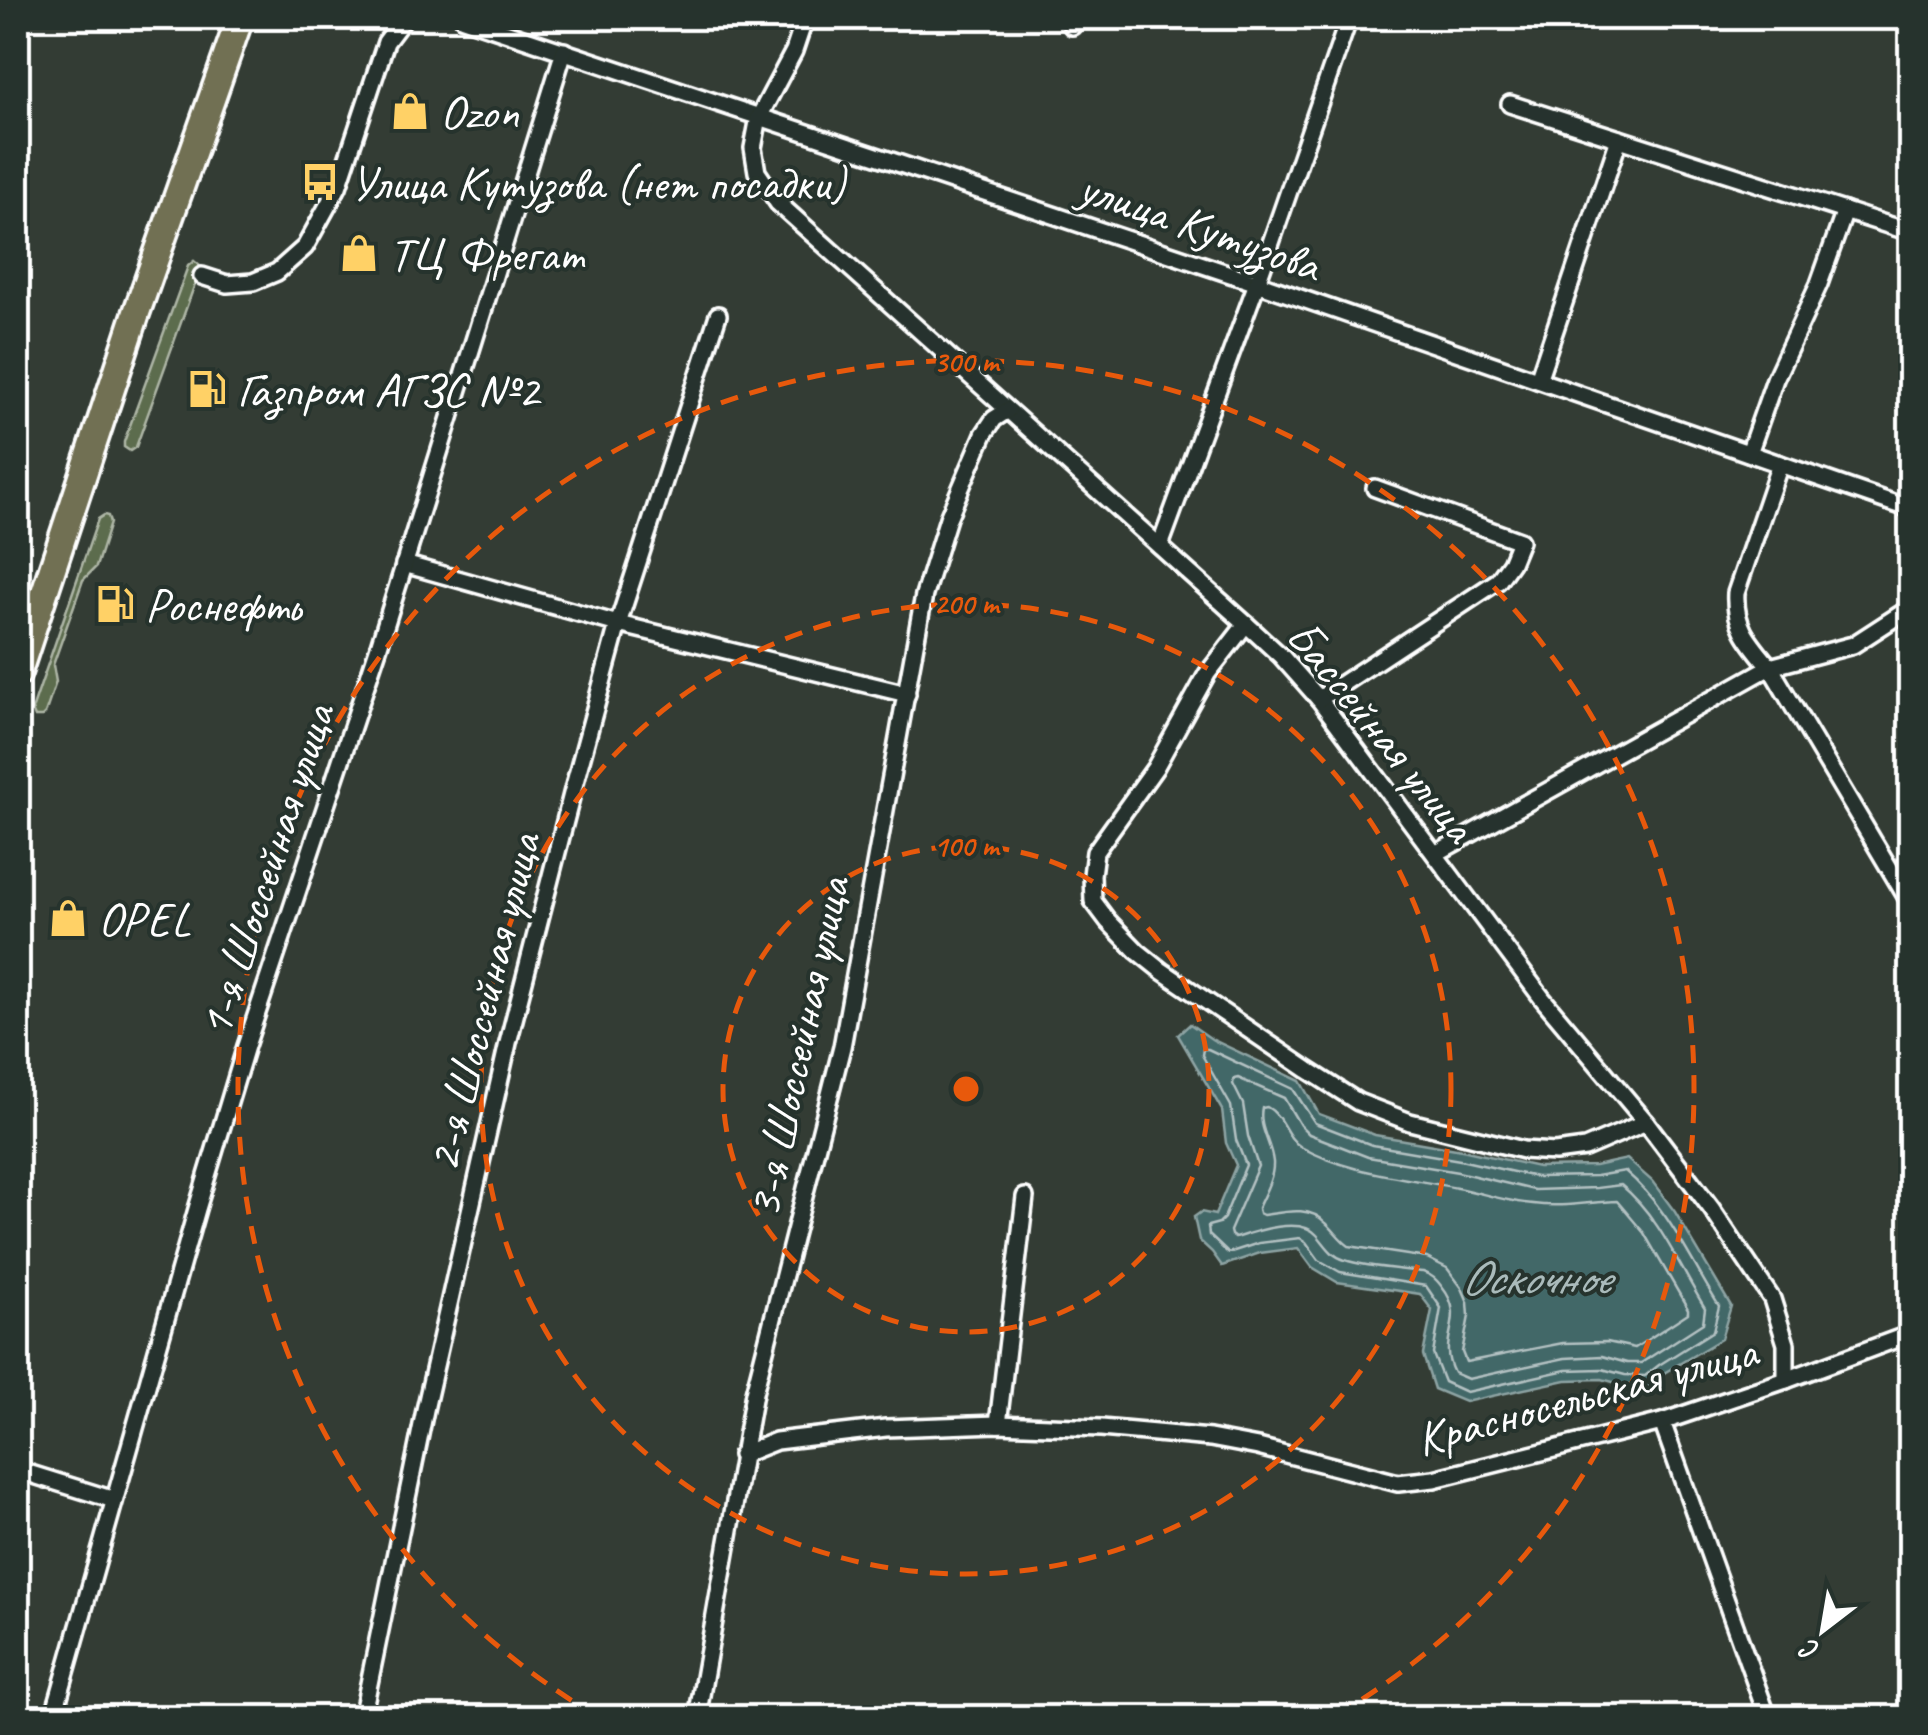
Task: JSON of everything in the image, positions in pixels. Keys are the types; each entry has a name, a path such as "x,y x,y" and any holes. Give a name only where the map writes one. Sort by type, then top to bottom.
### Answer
{"main road":[{"path":"18,673 136,314 240,18"}],"street":[{"path":"202,276 227,284 253,282 277,272 305,247 338,187 386,42 404,18"},
{"name":"улица Кутузова","path":"463,18 1257,283 1910,509"},
{"path":"759,117 794,51 806,18"},
{"path":"1160,546 1349,18"},
{"name":"1-я Шоссейная улица","path":"54,1718 246,1046 404,564 564,52"},
{"path":"1510,104 1910,232"},
{"name":"Бассейная улица","path":"759,117 754,148 757,172 778,202 1281,656 1319,699 1542,998 1646,1122 1711,1208 1772,1299 1786,1344 1786,1380"},
{"path":"1538,380 1620,139"},
{"path":"1749,454 1775,378 1819,284 1845,210"},
{"name":"2-я Шоссейная улица","path":"362,1718 425,1410 504,1062 574,786 618,624 718,315"},
{"name":"3-я Шоссейная улица","path":"697,1718 754,1393 842,1047 924,595 948,518 984,434 994,419 1008,410"},
{"path":"1780,464 1736,593 1735,614 1910,903"},
{"path":"1319,699 1498,581 1520,541 1375,488"},
{"path":"404,564 618,624 907,694"},
{"path":"1435,854 1770,667 1853,644 1910,608"},
{"path":"1246,624 1208,674 1155,768 1094,852 1093,901 1108,921 1162,972 1308,1070 1358,1102 1410,1122 1523,1150 1555,1152 1586,1148 1646,1122"},
{"path":"998,1424 1025,1197"},
{"name":"Красносельская улица","path":"742,1455 776,1440 886,1428 998,1424 1210,1438 1398,1482 1434,1479 1662,1422 1910,1334"},
{"path":"1662,1422 1768,1718"},
{"path":"18,1470 114,1500"}],"green space":[{"path":"194,261 200,270 136,447 130,451 124,442 188,266"},
{"path":"104,515 110,523 96,567 83,580 53,665 56,682 45,714 35,717 32,710 98,519"}],"water":[{"name":"Оскочное","path":"1190,1024 1213,1040 1300,1081 1319,1114 1375,1135 1538,1167 1595,1166 1627,1159 1652,1181 1675,1212 1731,1306 1721,1339 1664,1373 1650,1386 1602,1379 1566,1380 1465,1402 1434,1389 1423,1355 1432,1310 1420,1294 1337,1282 1312,1267 1298,1248 1260,1253 1222,1266 1199,1240 1194,1217 1201,1212 1215,1215 1236,1165 1226,1143 1222,1110 1178,1035"}],"place":[{"name":"Ozon","path":"410,111"},
{"name":"Улица Кутузова (нет посадки)","path":"320,182"},
{"name":"ТЦ Фрегат","path":"359,253"},
{"name":"Газпром АГЗС №2","path":"207,389"},
{"name":"Роснефть","path":"115,604"},
{"name":"OPEL","path":"68,918"}]}
